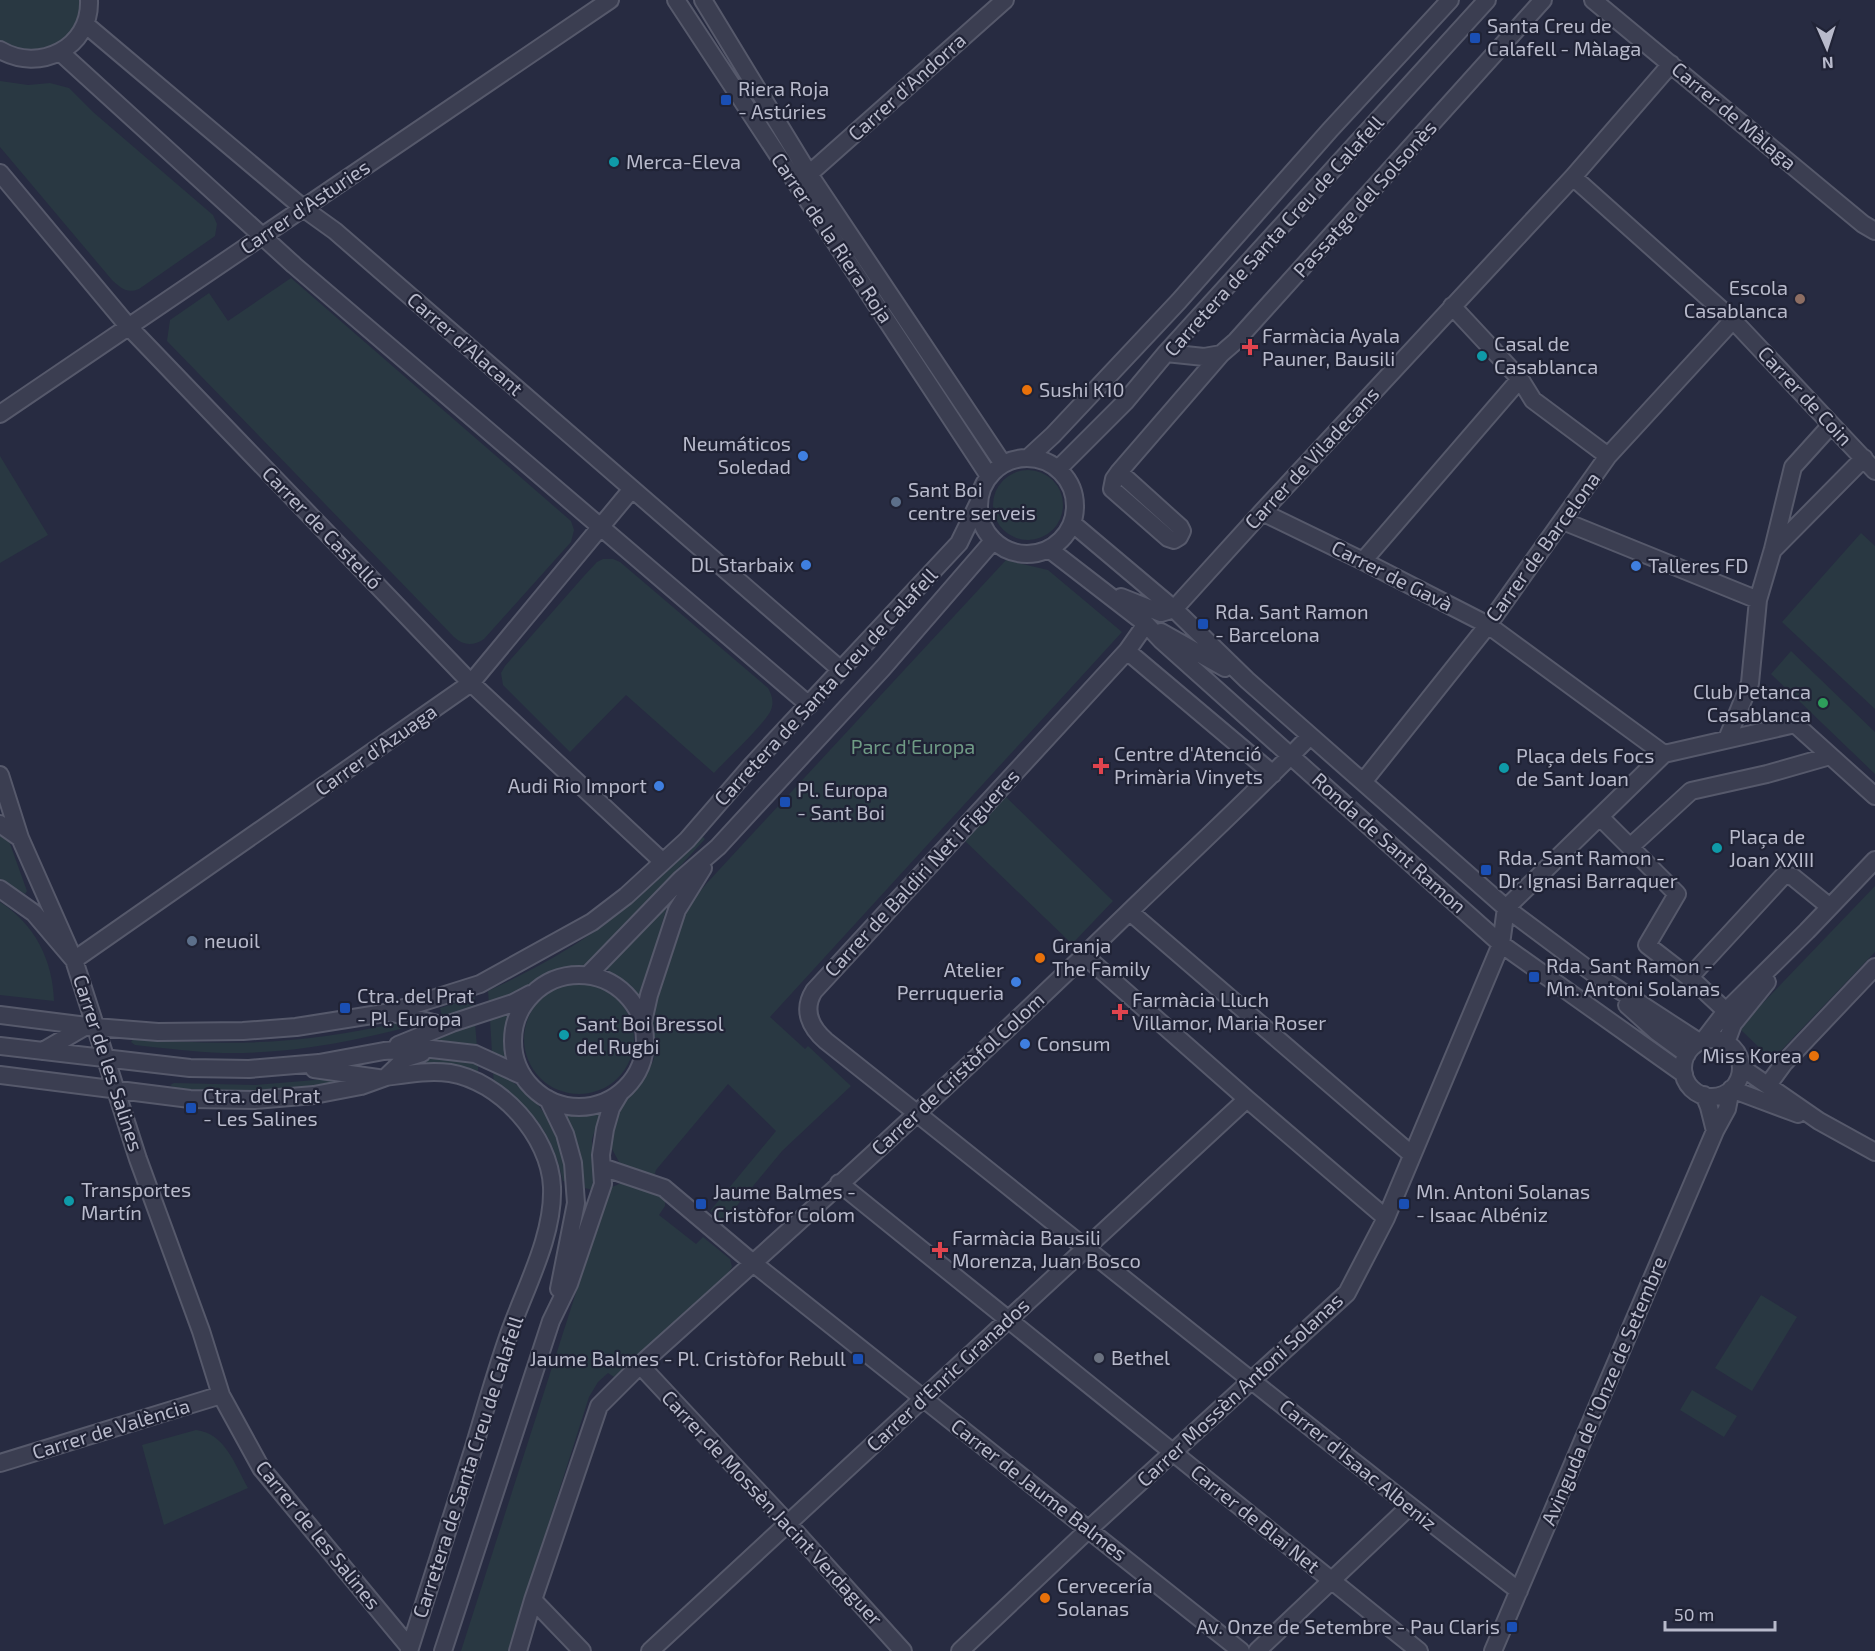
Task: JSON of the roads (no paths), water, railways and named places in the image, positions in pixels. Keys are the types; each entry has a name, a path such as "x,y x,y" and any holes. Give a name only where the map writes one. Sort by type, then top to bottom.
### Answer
{"street":[{"path":"0,50 17,58 30,60 43,59 60,52 75,40 85,24 89,0"},
{"name":"Carrer d'Asturies","path":"0,414 609,0"},
{"name":"Carrer de la Riera Roja","path":"676,0 989,476"},
{"name":"Carrer de la Riera Roja","path":"703,0 808,174 1003,464"},
{"name":"Carrer d'Andorra","path":"808,174 1005,0"},
{"name":"Carretera de Santa Creu de Calafell","path":"1028,458 1053,435 1179,301 1330,130 1450,0"},
{"name":"Carretera de Santa Creu de Calafell","path":"1058,469 1125,402 1166,353 1487,0"},
{"name":"Passatge del Solsonès","path":"1119,472 1221,354 1247,329 1543,0"},
{"name":"Carrer de Màlaga","path":"1593,0 1875,231"},
{"name":"Carrer d'Alacant","path":"85,24 303,208 335,231 841,670"},
{"path":"60,52 262,235 809,705"},
{"name":"Carrer de Viladecans","path":"1174,609 1573,177 1671,64"},
{"name":"Carrer de Castelló","path":"0,173 128,326 471,683 663,862"},
{"name":"Carrer de Coin","path":"1573,177 1733,320 1776,376 1831,425 1870,464"},
{"path":"1452,306 1520,379 1533,400 1608,456"},
{"name":"Carrer de Barcelona","path":"1363,782 1488,625 1608,456 1733,320"},
{"path":"1166,353 1202,357 1221,354"},
{"path":"1363,561 1520,379"},
{"path":"1727,739 1750,683 1758,600 1793,467 1831,425"},
{"path":"1015,459 1043,460 1058,469 1069,482 1075,498 1072,523 1062,539 1049,549 1019,554 1007,550 993,541 981,520 978,504 981,490 989,476 1003,464 1015,459"},
{"path":"1773,549 1870,464"},
{"name":"Carrer d'Azuaga","path":"74,960 471,683 632,489"},
{"name":"Carretera de Santa Creu de Calafell","path":"0,1015 158,1032 243,1031 296,1027 391,1012 480,984 592,922 626,897 687,840 751,766 959,543 978,504"},
{"name":"Carrer de Gavà","path":"1262,512 1488,625 1664,754"},
{"path":"1563,521 1758,600"},
{"name":"Ronda de Sant Ramon","path":"1072,523 1174,609 1247,680 1506,908 1696,1046"},
{"name":"Carretera de Santa Creu de Calafell","path":"588,975 681,879 718,847 882,668 993,541"},
{"name":"Ronda de Sant Ramon","path":"1049,549 1146,624 1247,680"},
{"path":"1101,590 1161,613 1174,609"},
{"name":"Ronda de Sant Ramon","path":"1146,624 1161,640 1501,944 1684,1074 1689,1086 1704,1095"},
{"name":"Carrer de Baldiri Net i Figueres","path":"917,1113 817,1033 809,1023 808,1000 840,962 1127,651 1146,624"},
{"path":"1127,651 1273,774"},
{"path":"1506,908 1664,754 1796,724 1875,796"},
{"name":"Carrer de Cristòfol Colom","path":"533,1600 599,1406 640,1365 917,1113 1085,956 1310,736"},
{"path":"1630,847 1691,791 1767,774 1830,756"},
{"name":"Carrer de les Salines","path":"0,775 20,838 74,960 91,1026 117,1089 138,1160 201,1330 221,1395 261,1468 410,1650"},
{"path":"1600,817 1677,894 1647,945 1726,1011"},
{"path":"0,824 20,838"},
{"name":"Carretera de Santa Creu de Calafell","path":"643,1022 649,995 676,910 718,847"},
{"path":"1684,1074 1684,1062 1726,1011 1875,860"},
{"path":"1689,978 1784,875 1793,877 1830,907"},
{"path":"0,889 34,913 74,960"},
{"name":"Carrer Mossèn Antoni Solanas","path":"960,1651 1089,1529 1347,1293 1386,1218 1501,944 1506,908"},
{"path":"1130,912 1411,1154"},
{"path":"1715,1131 1704,1095 1721,1095 1731,1089 1739,1078 1741,1068 1737,1053 1726,1043 1733,1024 1807,931"},
{"path":"1085,956 1247,1100 1386,1218"},
{"path":"1768,1085 1784,1063 1875,967"},
{"name":"Ronda de Sant Ramon","path":"1593,973 1657,1032 1696,1046 1716,1039 1726,1043"},
{"path":"588,975 609,981 634,1002 643,1022 646,1040 644,1058 633,1080 609,1100 589,1106 568,1106 549,1099 534,1089 523,1076 514,1055 513,1033 520,1011 542,986 561,977 588,975"},
{"path":"384,1051 445,1026 513,1004 534,993"},
{"name":"Ronda de Sant Ramon","path":"1628,1006 1646,1046"},
{"path":"391,1012 445,1026"},
{"path":"43,1051 91,1026"},
{"path":"0,1046 190,1068 249,1070 319,1063 384,1051 434,1049 475,1054 523,1076"},
{"path":"0,1075 190,1098 255,1100 340,1091 384,1078 406,1058 434,1049"},
{"path":"292,1066 384,1078"},
{"path":"1741,1068 1819,1121 1875,1152"},
{"name":"Carretera de Santa Creu de Calafell","path":"384,1078 430,1072 461,1075 496,1094 515,1109 528,1124 542,1147 549,1165 552,1201 548,1227 509,1335 410,1650"},
{"path":"1731,1089 1819,1121"},
{"name":"Avinguda de l'Onze de Setembre","path":"1493,1651 1715,1131 1727,1109 1731,1089"},
{"name":"Carretera de Santa Creu de Calafell","path":"554,1313 569,1284 603,1184 601,1155 605,1129 611,1108 620,1093"},
{"name":"Carretera de Santa Creu de Calafell","path":"443,1651 554,1313 566,1248 574,1223 576,1203 573,1163 565,1134 549,1099"},
{"name":"Carrer d'Enric Granados","path":"650,1651 1247,1100"},
{"name":"Carrer d'Isaac Albeniz","path":"917,1113 1409,1507 1519,1591"},
{"name":"Carrer de Jaume Balmes","path":"602,1167 664,1188 922,1399 1241,1651"},
{"name":"Carrer de Blai Net","path":"839,1184 1419,1651"},
{"name":"Carretera de Santa Creu de Calafell","path":"528,1284 566,1248"},
{"name":"Carrer de Mossèn Jacint Verdaguer","path":"640,1365 788,1523 903,1651"},
{"name":"Carrer de València","path":"0,1463 221,1395"},
{"path":"1257,1651 1409,1507"},
{"path":"518,1651 533,1600 582,1651"}],"place":[{"name":"Santa Creu de Calafell - Màlaga","path":"1475,38"},
{"name":"Riera Roja - Astúries","path":"726,100"},
{"name":"Merca-Eleva","path":"614,162"},
{"name":"Escola Casablanca","path":"1800,299"},
{"name":"Farmàcia Ayala Pauner, Bausili","path":"1250,347"},
{"name":"Casal de Casablanca","path":"1482,356"},
{"name":"Sushi K10","path":"1027,390"},
{"name":"Neumáticos Soledad","path":"803,456"},
{"name":"Sant Boi centre serveis","path":"896,502"},
{"name":"DL Starbaix","path":"806,565"},
{"name":"Talleres FD","path":"1636,566"},
{"name":"Rda. Sant Ramon - Barcelona","path":"1203,624"},
{"name":"Club Petanca Casablanca","path":"1823,703"},
{"name":"Centre d'Atenció Primària Vinyets","path":"1101,766"},
{"name":"Plaça dels Focs de Sant Joan","path":"1504,768"},
{"name":"Audi Rio Import","path":"659,786"},
{"name":"Pl. Europa - Sant Boi","path":"785,802"},
{"name":"Plaça de Joan XXIII","path":"1717,848"},
{"name":"Rda. Sant Ramon - Dr. Ignasi Barraquer","path":"1486,870"},
{"name":"neuoil","path":"192,941"},
{"name":"Granja The Family","path":"1040,958"},
{"name":"Rda. Sant Ramon - Mn. Antoni Solanas","path":"1534,977"},
{"name":"Atelier Perruqueria","path":"1016,982"},
{"name":"Ctra. del Prat - Pl. Europa","path":"345,1008"},
{"name":"Farmàcia Lluch Villamor, Maria Roser","path":"1120,1012"},
{"name":"Sant Boi Bressol del Rugbi","path":"564,1035"},
{"name":"Consum","path":"1025,1044"},
{"name":"Miss Korea","path":"1814,1056"},
{"name":"Ctra. del Prat - Les Salines","path":"191,1108"},
{"name":"Transportes Martín","path":"69,1201"},
{"name":"Jaume Balmes - Cristòfor Colom","path":"701,1204"},
{"name":"Mn. Antoni Solanas - Isaac Albéniz","path":"1404,1204"},
{"name":"Farmàcia Bausili Morenza, Juan Bosco","path":"940,1250"},
{"name":"Bethel","path":"1099,1358"},
{"name":"Jaume Balmes - Pl. Cristòfor Rebull","path":"858,1359"},
{"name":"Cervecería Solanas","path":"1045,1598"},
{"name":"Av. Onze de Setembre - Pau Claris","path":"1512,1627"}],"park label":[{"name":"Parc d'Europa","path":"913,747"}]}
